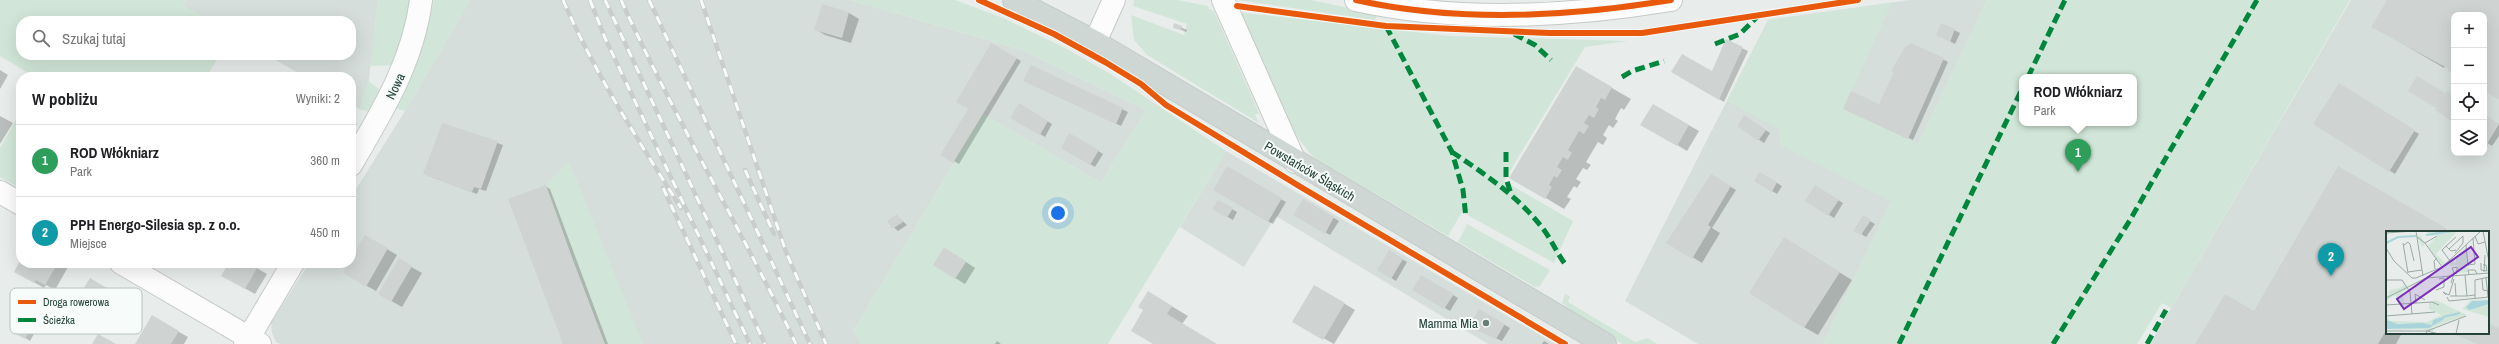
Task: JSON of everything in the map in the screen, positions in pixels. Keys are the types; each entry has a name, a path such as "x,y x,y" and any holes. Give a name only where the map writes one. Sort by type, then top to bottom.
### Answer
{"main road":[{"name":"Powstańców Śląskich","path":"1014,0 1095,42 1605,344"}],"street":[{"name":"Nowa","path":"356,156 399,81 414,39 421,0"},
{"path":"1095,42 1114,0"},
{"path":"1223,0 1296,162"},
{"path":"1356,0 1410,10 1488,7 1618,8 1671,0"},
{"path":"0,192 16,201"},
{"path":"129,268 251,342 290,268"}],"shaded area":[{"path":"185,0 378,0 367,96 359,109 356,107 356,72 296,72 276,60 356,60 356,16 200,16 183,6"},
{"path":"470,0 850,0 1022,50 1146,110 1101,183 983,114 854,330 861,344 643,344 546,185 606,344 281,344 276,342 272,333 271,323 306,268 356,268 356,189 405,111"},
{"path":"1909,0 1987,0 1823,344 1698,344 1625,301 1768,20"},
{"path":"2351,0 2499,0 2499,344 2150,344"},
{"path":"1226,151 1555,344 1488,344 1276,216 1244,267 1180,227"}],"green space":[{"path":"0,0 185,0 183,6 200,16 16,16 16,60 217,60 209,72 27,72 0,56"},
{"path":"378,0 413,0 396,65 370,66"},
{"path":"434,0 470,0 405,111 394,108 423,46"},
{"path":"850,0 955,0 1003,18 1065,48 1109,73 1226,151 1108,344 861,344 854,330 983,114 1101,183 1146,110 1022,50"},
{"path":"1134,0 1177,0 1208,6 1209,9 1214,11 1259,113 1255,115 1259,123 1147,55 1134,40 1131,15 1184,35 1187,24 1133,6"},
{"path":"1238,0 1311,0 1377,14 1375,20"},
{"path":"1987,0 2350,0 2171,308 2162,303 2137,344 1823,344 1891,201 1780,145 1779,129 1727,101 1769,20 1892,3 1843,109 1918,144"},
{"path":"1237,12 1450,36 1628,41 1585,47 1504,181 1573,221 1554,263 1462,212 1448,236 1314,158 1289,127"},
{"path":"368,81 382,91 372,113 359,109"},
{"path":"16,120 16,186 0,177 0,148"},
{"path":"569,162 643,344 606,344 546,185"},
{"path":"1467,224 1550,270 1540,286 1535,287 1458,242"},
{"path":"1565,294 1570,296 1568,302 1635,342 1648,338 1657,344 1623,344 1584,321 1562,303"}],"building":[{"path":"2387,0 2499,0 2499,100 2487,93 2487,12 2451,12 2451,72 2448,71 2449,69 2371,27"},
{"path":"822,4 849,12 842,38 814,30"},
{"path":"1174,23 1182,26 1181,30 1173,28"},
{"path":"1941,23 1955,29 1950,42 1936,35"},
{"path":"1726,39 1743,47 1719,100 1671,72 1682,54 1712,71"},
{"path":"991,43 1017,58 953,163 940,155 968,109 956,102"},
{"path":"1911,43 1944,58 1908,139 1843,109 1851,91 1879,104 1894,72 1891,71 1905,47"},
{"path":"1031,65 1123,108 1116,124 1023,81"},
{"path":"1576,66 1612,87 1605,100 1601,98 1596,107 1599,109 1594,118 1589,115 1584,123 1589,126 1584,134 1579,131 1568,150 1572,153 1568,160 1563,157 1557,167 1562,170 1557,178 1554,176 1549,185 1552,187 1545,199 1509,178"},
{"path":"2417,76 2445,93 2442,99 2448,90 2451,92 2451,121 2435,110 2436,108 2408,91"},
{"path":"2339,83 2415,130 2389,172 2313,124"},
{"path":"1019,103 1048,121 1040,135 1010,118"},
{"path":"1653,104 1689,125 1677,146 1640,125"},
{"path":"1744,115 1766,130 1758,141 1737,126"},
{"path":"2487,116 2499,124 2487,144"},
{"path":"442,123 498,141 481,189 474,187 472,192 423,174"},
{"path":"1069,133 1099,150 1090,165 1061,148"},
{"path":"1227,166 1282,198 1268,222 1213,190"},
{"path":"2338,166 2446,228 2444,231 2386,231 2386,331 2378,344 2195,344 2225,294 2254,311"},
{"path":"1759,172 1777,182 1772,192 1754,181"},
{"path":"1711,174 1731,186 1708,225 1711,227 1692,259 1666,243"},
{"path":"546,185 605,344 563,344 508,199"},
{"path":"1815,185 1839,200 1828,216 1805,201"},
{"path":"1303,199 1334,217 1325,234 1293,215"},
{"path":"1218,200 1233,208 1227,218 1212,209"},
{"path":"897,214 903,222 892,229 887,221"},
{"path":"1863,215 1871,220 1861,235 1853,231"},
{"path":"365,235 388,248 366,287 343,273 346,268 356,268 356,250"},
{"path":"1784,237 1840,272 1804,328 1749,293"},
{"path":"944,247 966,262 955,279 933,265"},
{"path":"1389,250 1403,259 1391,279 1377,270"},
{"path":"399,258 412,266 391,302 378,294"},
{"path":"16,268 55,268 45,285 36,280 34,283 14,272"},
{"path":"226,268 257,268 245,289 221,276"},
{"path":"1421,275 1454,294 1444,309 1412,290"},
{"path":"90,278 107,288 84,288"},
{"path":"1314,285 1345,303 1323,340 1292,322"},
{"path":"1148,291 1172,306 1167,314 1217,344 1153,344 1131,331 1143,310 1138,307"},
{"path":"1479,309 1505,324 1496,339 1469,327"},
{"path":"152,315 179,331 171,344 135,344"},
{"path":"2489,323 2499,328 2499,344 2477,344 2453,334 2489,334"},
{"path":"16,334 28,334 25,339"},
{"path":"98,334 109,340 116,344 92,344"}],"railway":[{"path":"563,0 575,27 603,80 633,132 681,208"},
{"path":"590,0 605,38 750,344"},
{"path":"605,0 765,344"},
{"path":"621,0 641,44 753,258 796,344"},
{"path":"649,0 810,344"},
{"path":"701,0 786,252 826,344"},
{"path":"745,170 774,234"},
{"path":"663,188 736,344"}],"marked path":[{"path":"2029,74 2065,0"},
{"path":"2053,344 2130,220 2257,0"},
{"path":"1715,44 1740,34 1759,15"},
{"path":"1386,26 1452,152 1463,190 1466,218"},
{"path":"1514,34 1535,45 1551,60"},
{"path":"1622,77 1632,71 1664,61"},
{"path":"1899,344 2019,95"},
{"path":"1452,152 1501,187 1524,207 1544,230 1565,264"},
{"path":"1506,152 1506,178 1511,194"},
{"path":"2147,344 2166,310"}],"cycle path":[{"path":"979,0 1054,34 1105,62 1141,84 1166,105 1565,344"},
{"path":"1356,0 1434,12 1474,15 1553,14 1632,6 1671,0"},
{"path":"1237,6 1386,26 1550,33 1642,33 1858,0"}],"place":[{"name":"ROD Włókniarz","path":"2078,172"},
{"name":"PPH Energo-Silesia sp. z o.o.","path":"2331,276"},
{"name":"Mamma Mia","path":"1486,323"}]}
